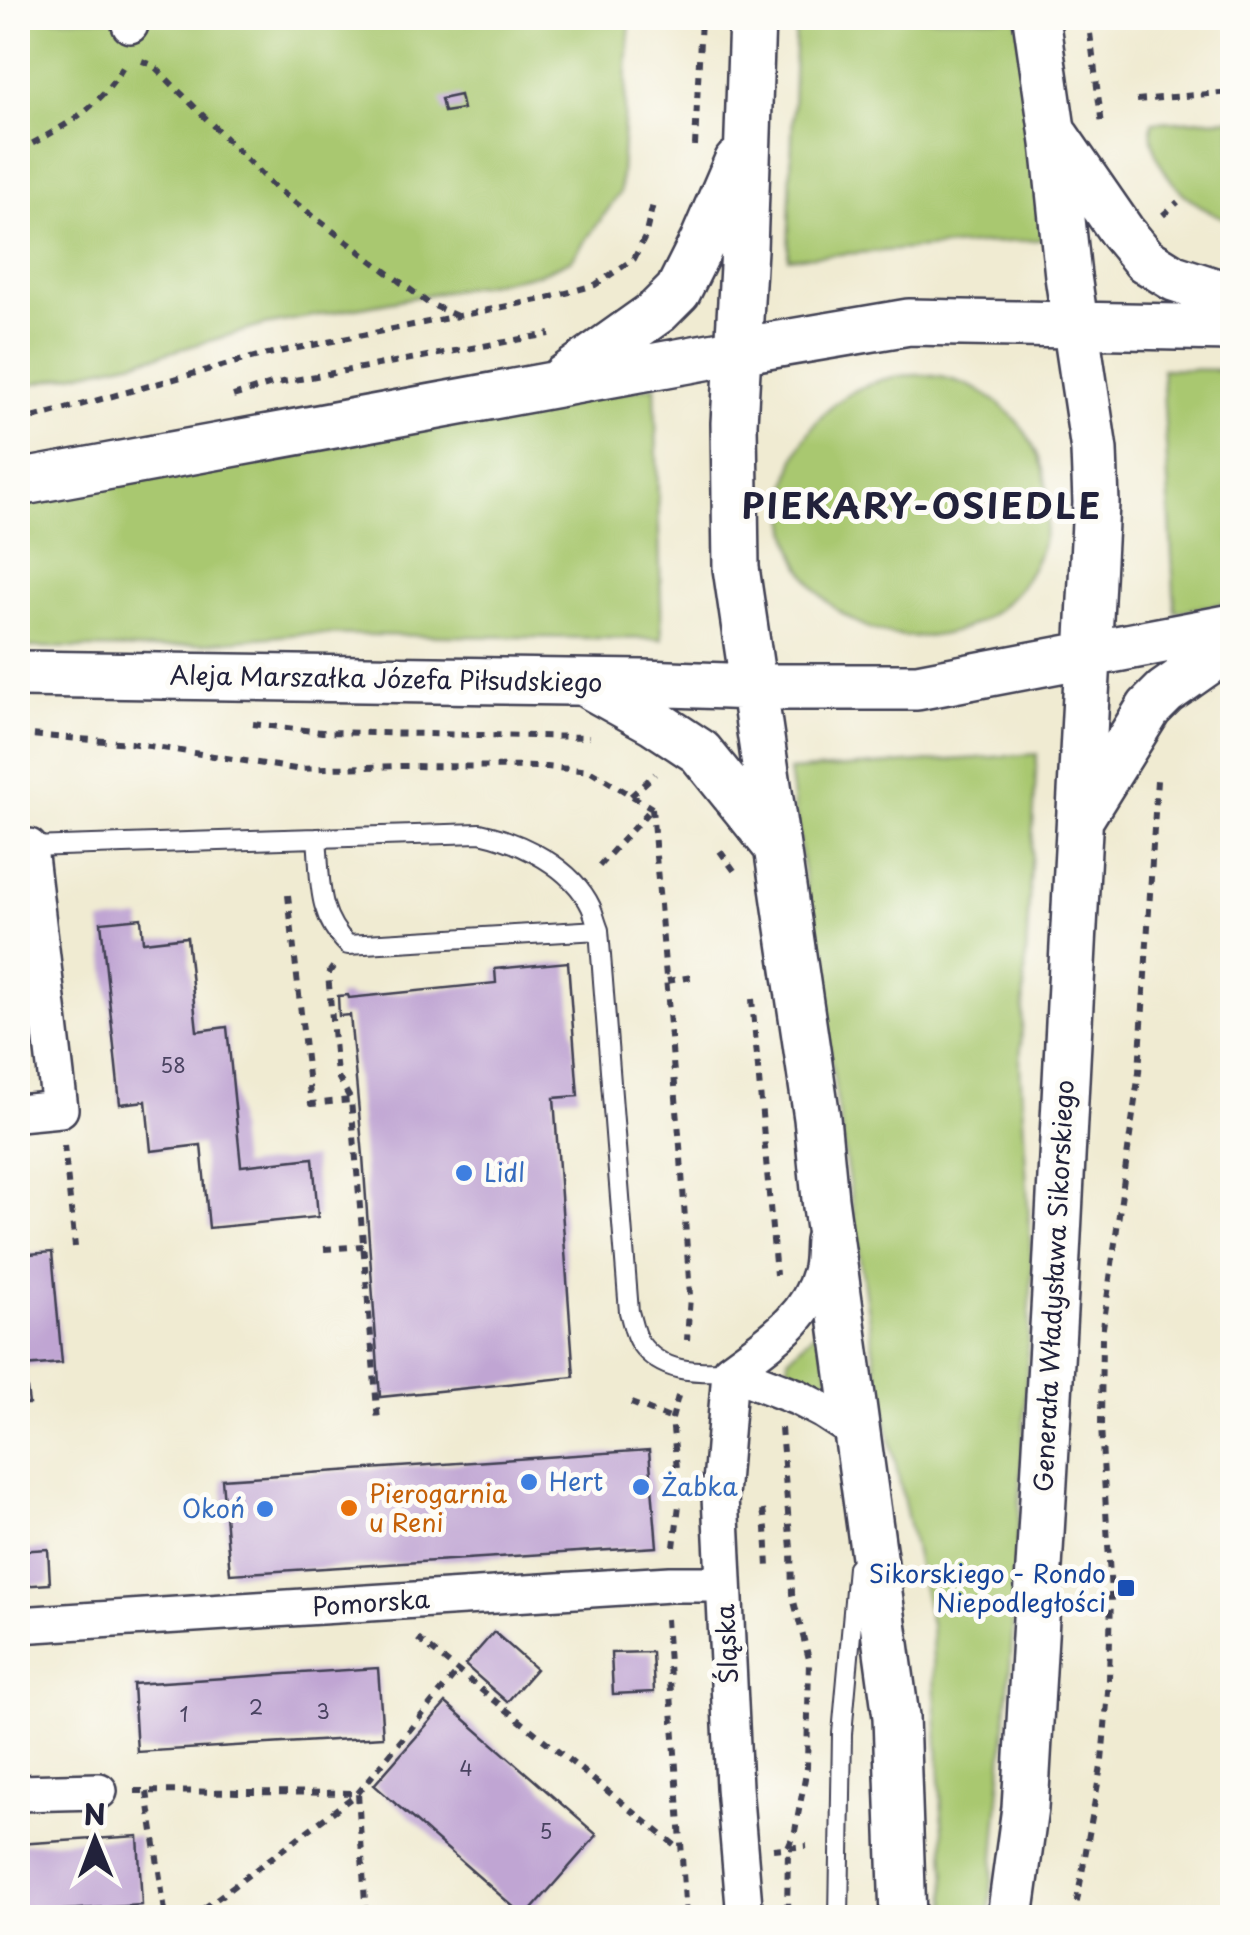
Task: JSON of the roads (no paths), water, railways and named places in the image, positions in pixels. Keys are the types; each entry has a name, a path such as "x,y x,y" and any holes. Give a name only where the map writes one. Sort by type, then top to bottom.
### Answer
{"street":[{"path":"752,18 734,423 736,568 817,1118 896,1718 906,1912"},
{"path":"1036,18 1075,324"},
{"path":"1053,132 1145,260 1174,278 1232,297"},
{"path":"554,385 658,310 678,291 747,137"},
{"path":"18,483 909,322 1232,328"},
{"name":"Generała Władysława Sikorskiego","path":"1010,1918 1026,1789 1096,503 1094,450 1075,324"},
{"path":"1089,654 1232,627"},
{"path":"1078,822 1149,708 1232,646"},
{"name":"Aleja Marszałka Józefa Piłsudskiego","path":"18,674 917,687 1089,654"},
{"path":"582,682 700,752 778,848"},
{"path":"18,1113 60,1109 23,847"},
{"path":"730,1371 785,1332 808,1302 821,1270 825,1199"},
{"path":"730,1371 824,1410 858,1433"},
{"name":"Śląska","path":"730,1371 720,1496 734,1787 745,1918"},
{"name":"Pomorska","path":"18,1625 670,1584 724,1584"},
{"path":"18,1793 99,1791"}],"lane":[{"path":"23,847 480,833 508,838 560,869 590,904 599,930 629,1312 639,1342 661,1362 685,1372 730,1371"},
{"path":"317,838 324,911 334,932 348,946 599,930"},
{"path":"839,1918 842,1734 865,1487"}],"place":[{"name":"Lidl","path":"464,1173"},
{"name":"Hert","path":"529,1482"},
{"name":"Żabka","path":"641,1487"},
{"name":"Pierogarnia u Reni","path":"349,1508"},
{"name":"Okoń","path":"265,1509"},
{"name":"Sikorskiego - Rondo Niepodległości","path":"1126,1588"}],"district":[{"name":"PIEKARY-OSIEDLE","path":"922,507"}]}
